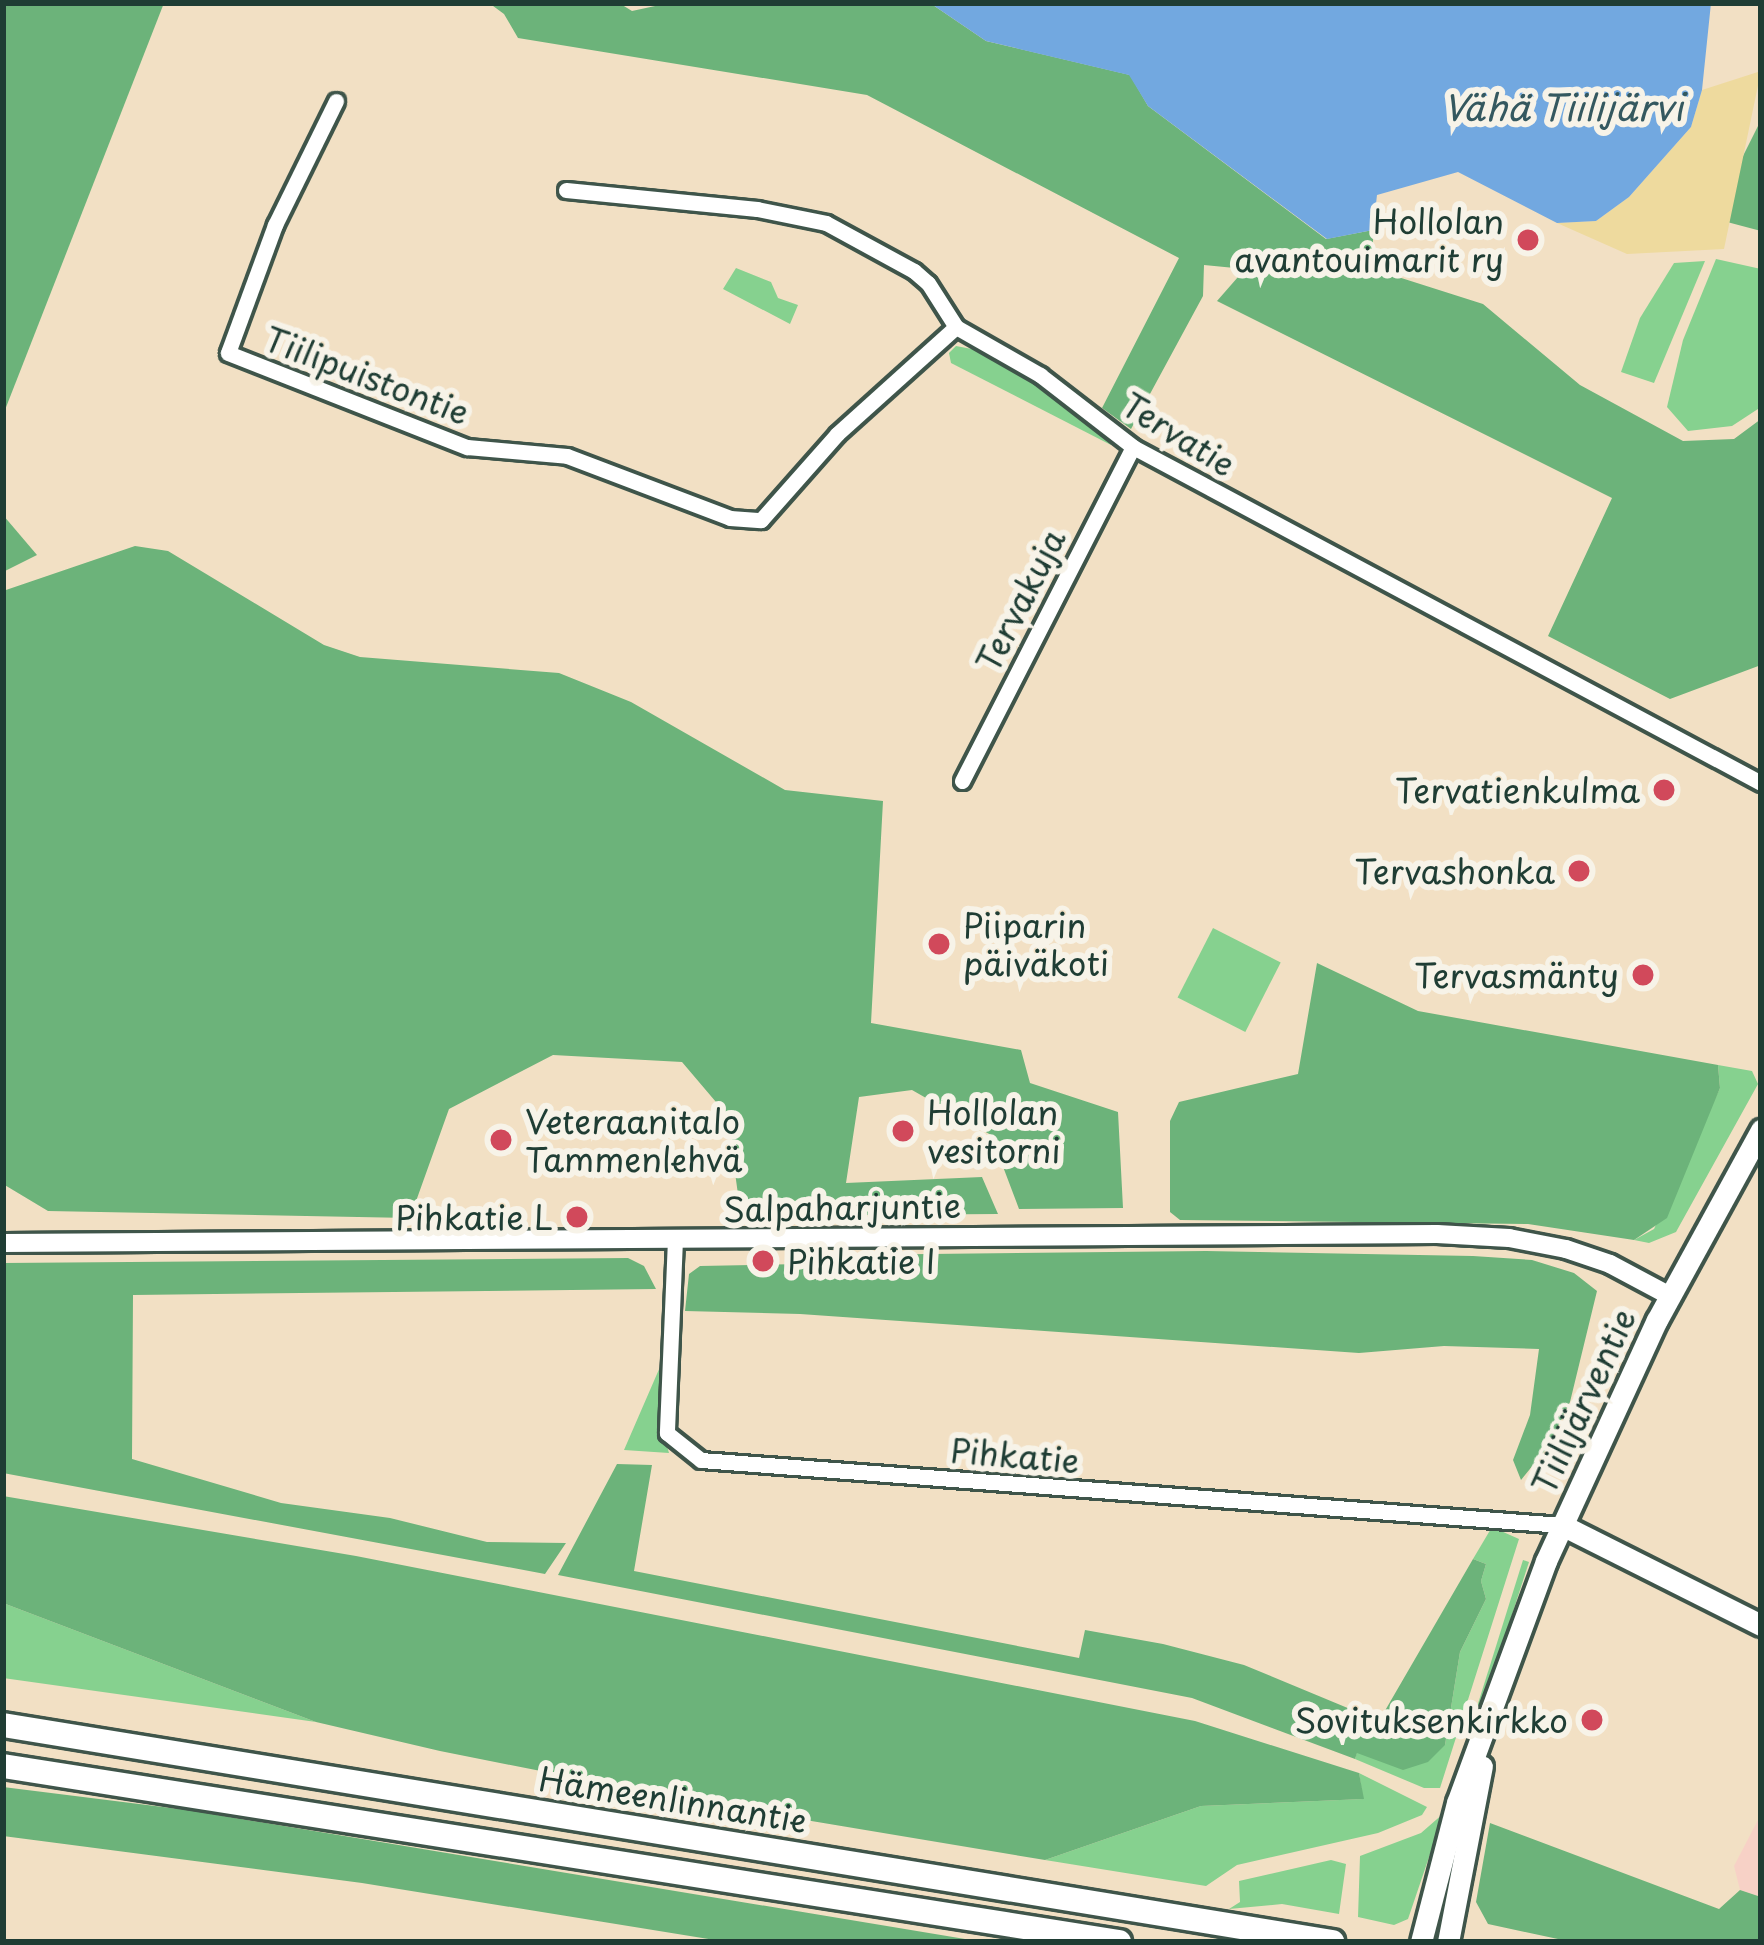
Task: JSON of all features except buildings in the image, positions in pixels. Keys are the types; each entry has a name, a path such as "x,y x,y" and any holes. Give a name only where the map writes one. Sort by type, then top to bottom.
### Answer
{"main road":[{"name":"Tiilijärventie","path":"1421,1942 1457,1803 1562,1525 1670,1296 1761,1130"},
{"path":"1562,1525 1761,1624"},
{"path":"3,1712 64,1733"},
{"name":"Tiilijärventie","path":"1448,1942 1491,1712"},
{"name":"Hämeenlinnantie","path":"3,1725 1331,1942"},
{"name":"Hämeenlinnantie","path":"3,1766 1119,1942"}],"street":[{"name":"Tiilipuistontie","path":"336,101 275,226 228,353 467,447 567,456 730,518 761,520 837,434 956,327"},
{"name":"Tervatie","path":"566,190 757,209 826,223 914,271 928,283 956,327 1040,375 1133,447 1761,783"},
{"name":"Tervakuja","path":"962,781 1133,447"},
{"name":"Salpaharjuntie","path":"3,1243 1158,1234 1509,1238 1610,1264 1670,1296"},
{"name":"Pihkatie","path":"675,1239 667,1433 701,1460 1562,1525"}],"shaded area":[{"path":"1761,1814 1761,1897 1740,1890 1734,1866"}],"green space":[{"path":"3,3 164,3 3,415"},
{"path":"489,3 619,3 632,11 669,3 930,3 986,41 1130,75 1148,106 1326,239 1373,230 1373,269 1483,304 1580,385 1683,441 1734,439 1761,419 1761,665 1670,699 1548,636 1612,498 1217,301 1245,269 1204,265 1203,296 1131,429 1102,408 1179,258 867,95 518,38 504,14"},
{"path":"1761,120 1761,231 1712,218"},
{"path":"1716,259 1761,269 1761,407 1732,426 1688,431 1667,407 1683,340"},
{"path":"1705,261 1654,383 1621,372 1640,318 1674,263"},
{"path":"736,268 771,282 778,298 798,305 790,324 723,289"},
{"path":"956,346 998,354 1108,436 1111,445 951,363 949,353"},
{"path":"3,515 37,555 3,572"},
{"path":"135,546 168,551 324,645 360,657 559,673 631,702 785,790 883,801 871,1023 1021,1050 1030,1083 1118,1112 1123,1208 1019,1209 991,1135 912,1090 859,1097 846,1183 982,1177 998,1214 741,1216 727,1115 682,1062 553,1055 449,1109 410,1218 48,1211 3,1184 3,591"},
{"path":"1213,928 1281,963 1245,1032 1178,997"},
{"path":"1317,963 1418,1011 1718,1065 1720,1088 1667,1218 1634,1240 1528,1224 1180,1220 1170,1212 1170,1121 1179,1102 1298,1074"},
{"path":"1718,1065 1752,1071 1758,1084 1676,1232 1649,1243 1634,1240 1654,1229 1720,1088"},
{"path":"1206,1251 1473,1256 1532,1260 1574,1273 1597,1291 1570,1402 1547,1448 1521,1480 1513,1460 1530,1415 1539,1349 1444,1346 1359,1353 800,1314 685,1311 689,1274 700,1266 802,1264 840,1255"},
{"path":"628,1258 644,1266 656,1289 133,1295 132,1459 281,1503 390,1518 487,1542 566,1543 545,1574 3,1473 3,1263"},
{"path":"660,1367 660,1423 669,1453 624,1450"},
{"path":"617,1464 652,1465 634,1571 1079,1658 1085,1630 1163,1644 1244,1665 1379,1721 1473,1559 1486,1564 1481,1581 1486,1599 1460,1652 1445,1745 1428,1762 1403,1770 1357,1753 1355,1759 1192,1698 558,1575"},
{"path":"3,1496 356,1556 1195,1721 1359,1773 1364,1799 1201,1806 1045,1860 692,1801 440,1751 316,1722 3,1603"},
{"path":"1492,1527 1519,1539 1440,1788 1424,1788 1355,1759 1357,1752 1445,1745 1460,1652 1486,1599 1481,1581 1486,1564 1473,1559"},
{"path":"1523,1560 1529,1562 1454,1795 1450,1793"},
{"path":"3,1603 316,1722 3,1678"},
{"path":"1359,1773 1427,1807 1422,1815 1378,1833 1237,1865 1206,1886 1045,1860 1201,1806 1363,1799"},
{"path":"3,1787 187,1810 983,1942 727,1942 362,1883 3,1836"},
{"path":"1444,1813 1408,1919 1394,1925 1358,1917 1360,1856 1421,1833"},
{"path":"1490,1823 1719,1909 1740,1890 1761,1897 1761,1942 1572,1942 1488,1924 1476,1902"},
{"path":"1331,1860 1346,1864 1339,1914 1282,1904 1229,1909 1240,1902 1239,1881"}],"sand":[{"path":"1761,71 1724,249 1627,254 1557,223 1596,221 1629,197 1691,127 1702,90"}],"water":[{"name":"Vähä Tiilijärvi","path":"930,3 1711,3 1702,90 1691,127 1629,197 1596,221 1557,223 1458,172 1377,195 1373,230 1327,239 1148,106 1129,75 986,41"}],"place":[{"name":"Hollolan avantouimarit ry","path":"1528,240"},
{"name":"Tervatienkulma","path":"1664,790"},
{"name":"Tervashonka","path":"1579,871"},
{"name":"Piiparin päiväkoti","path":"939,944"},
{"name":"Tervasmänty","path":"1643,975"},
{"name":"Hollolan vesitorni","path":"903,1131"},
{"name":"Veteraanitalo Tammenlehvä","path":"501,1140"},
{"name":"Pihkatie L","path":"577,1217"},
{"name":"Pihkatie I","path":"763,1261"},
{"name":"Sovituksenkirkko","path":"1592,1720"}]}
